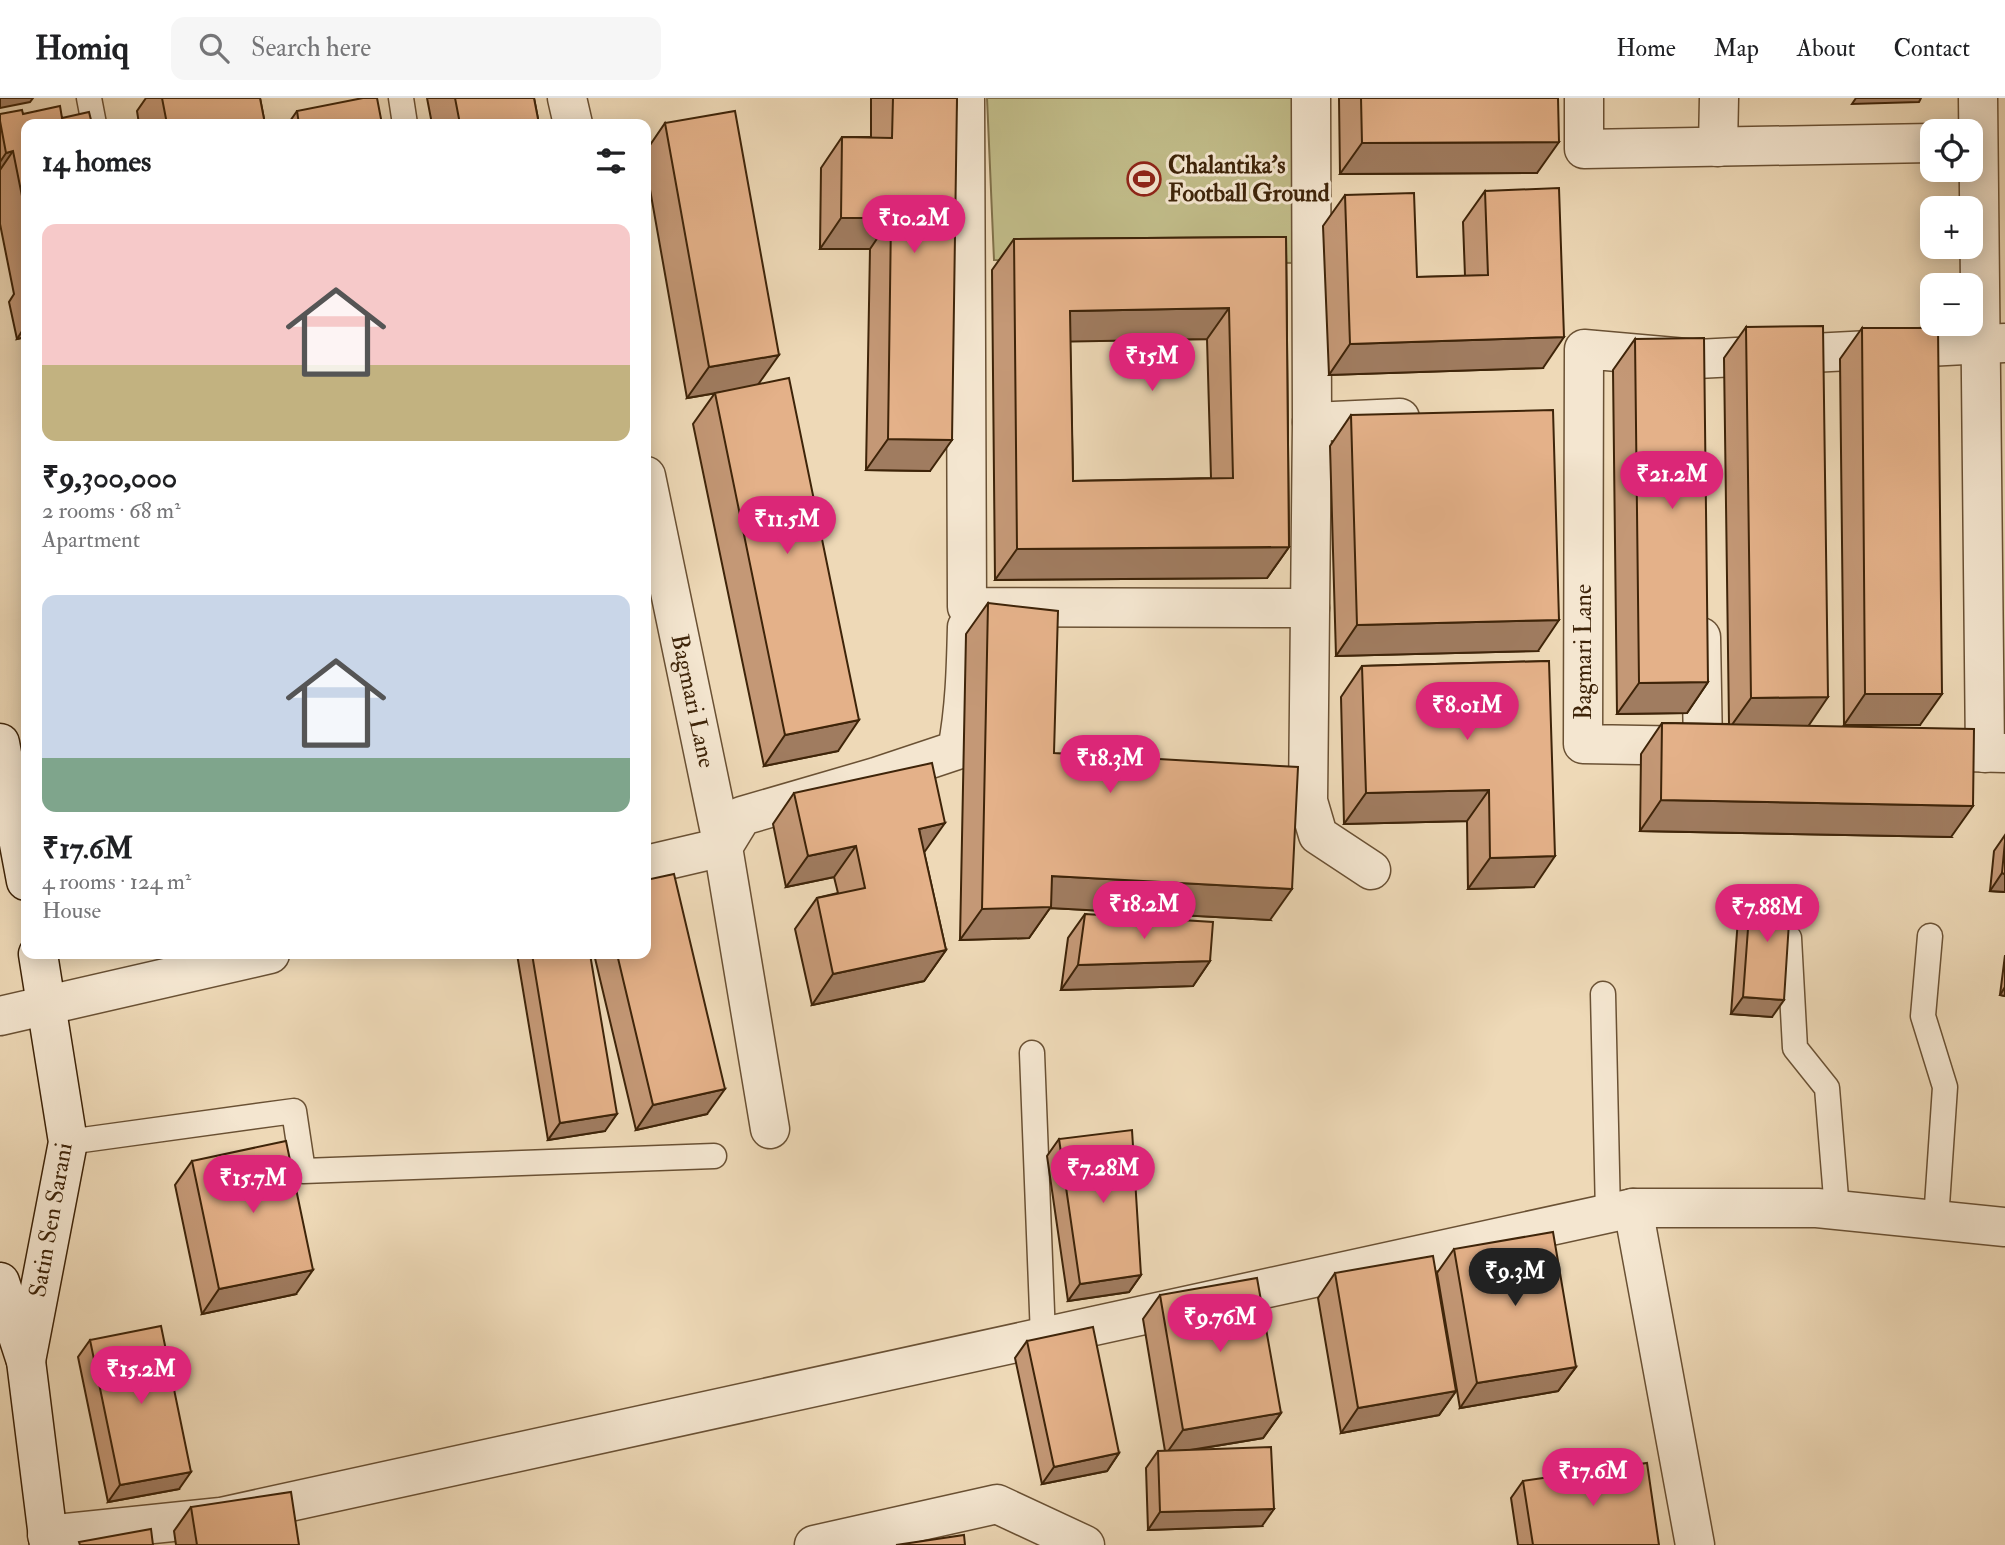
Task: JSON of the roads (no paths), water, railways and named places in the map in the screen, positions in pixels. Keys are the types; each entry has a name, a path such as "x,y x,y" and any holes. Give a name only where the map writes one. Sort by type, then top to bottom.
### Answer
{"street":[{"path":"567,98 572,119"},
{"path":"651,864 723,847 742,816 957,750 962,727 966,674 967,607 965,98"},
{"path":"1311,98 1312,422 1308,801 1318,835 1371,870"},
{"path":"1584,98 1584,149 1920,143"},
{"path":"1718,147 1719,98"},
{"path":"1891,751 1995,753 1993,344 1984,141 1978,98"},
{"name":"Bagmari Lane","path":"1743,747 1583,744 1584,349 1697,373 1993,344"},
{"path":"1543,412 1584,410"},
{"path":"1312,422 1434,417"},
{"name":"Bagmari Lane","path":"651,501 723,847 770,1129"},
{"path":"967,607 1310,607"},
{"path":"1701,608 1703,747"},
{"path":"0,743 21,854"},
{"name":"Satin Sen Sarani","path":"26,1361 68,1142 39,959"},
{"path":"0,1016 249,959"},
{"path":"48,1540 221,1517 1620,1211 1837,1210 2005,1227"},
{"path":"1620,1211 1695,1545"},
{"name":"Satin Sen Sarani","path":"0,1282 26,1361 48,1540"},
{"path":"814,1545 998,1503 1084,1545"}],"lane":[{"path":"89,98 93,119"},
{"path":"401,98 404,119"},
{"path":"1930,936 1923,1016 1945,1087 1936,1220"},
{"path":"1789,938 1795,1048 1826,1088 1837,1210"},
{"path":"1603,994 1620,1211"},
{"path":"1031,1053 1044,1337"},
{"path":"68,1142 294,1111 303,1171 714,1156"}],"place":[{"name":"Chalantika's Football Ground","path":"1144,179"}]}
